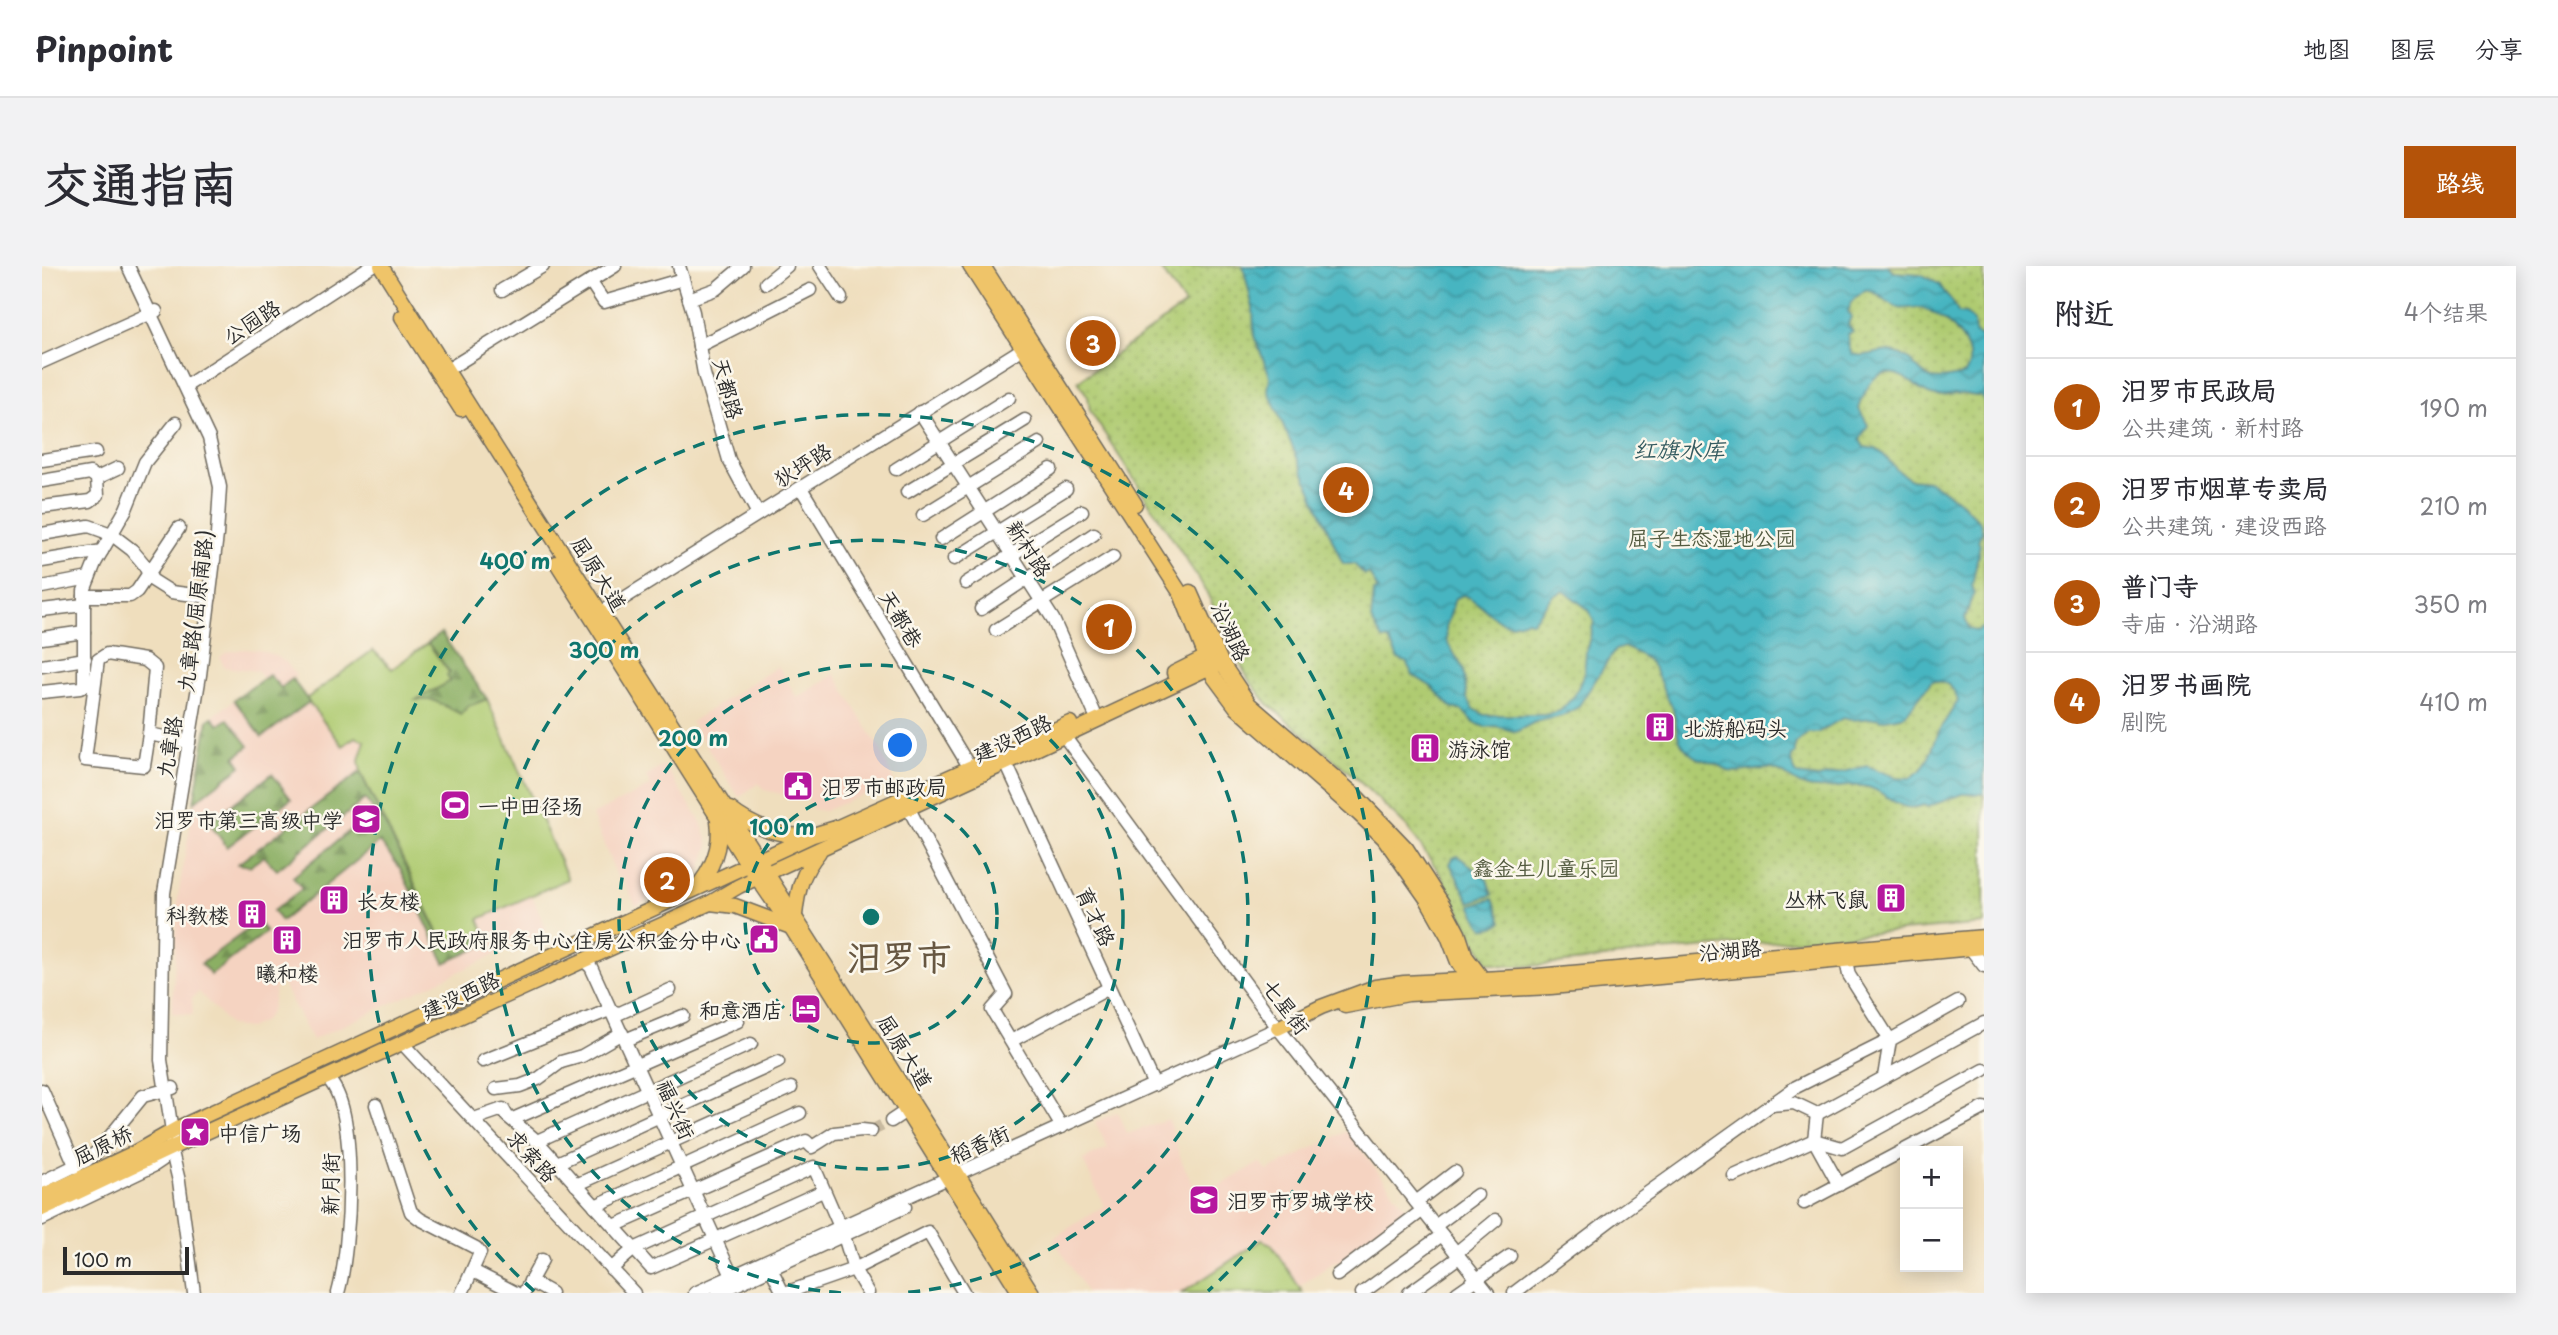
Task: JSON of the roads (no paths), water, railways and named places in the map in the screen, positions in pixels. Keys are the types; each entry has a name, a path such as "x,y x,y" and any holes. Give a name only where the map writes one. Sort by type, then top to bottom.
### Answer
{"main road":[{"name":"屈原大道","path":"373,266 447,370 596,616"},
{"name":"屈原大道","path":"373,266 793,921 955,1179 1020,1293"},
{"name":"沿湖路","path":"970,266 1028,345"},
{"name":"沿湖路","path":"983,266 1028,345 1181,594 1213,659 1243,706 1384,838 1427,899 1448,936 1458,962 1477,983"},
{"name":"建设西路","path":"176,1146 710,903 813,835 836,828 1213,659"},
{"name":"建设西路","path":"176,1129 691,892 821,850 1064,736 1213,659"},
{"name":"沿湖路","path":"1243,706 1356,796 1406,848 1427,877 1458,933 1477,983"},
{"path":"691,892 705,879 714,857 719,839 719,809 752,824 788,835 813,835"},
{"path":"710,903 735,905 793,921 805,870 821,850"},
{"name":"屈原大道","path":"793,921 906,1111 1032,1293"},
{"name":"沿湖路","path":"1280,1030 1321,1007 1375,987 1437,981 1551,987 1845,954 1973,945 1984,937"},
{"path":"1437,981 1451,972 1458,962"},
{"name":"沿湖路","path":"1280,1030 1339,1007 1477,983"},
{"name":"屈原桥","path":"42,1209 138,1158 176,1129"},
{"name":"屈原桥","path":"42,1196 176,1146"}],"street":[{"name":"九章路","path":"128,266 154,312 188,384 209,438 220,487 210,597 164,893 161,1060 169,1088"},
{"path":"42,362 154,312 134,266"},
{"name":"公园路","path":"188,384 373,266"},
{"path":"502,290 543,266"},
{"path":"447,370 615,266"},
{"path":"689,299 716,289 743,266"},
{"path":"766,283 787,266"},
{"path":"825,268 841,298"},
{"path":"590,281 604,302 681,272"},
{"name":"天都路","path":"681,272 704,374 729,460 758,514"},
{"path":"699,346 810,290"},
{"name":"狄坪路","path":"596,616 1028,345"},
{"name":"九章路(屈原南路)","path":"176,1129 169,1088 168,1058 171,894 206,676 225,510 221,458 214,436 188,384"},
{"path":"895,470 1009,398"},
{"name":"新村路","path":"920,412 1053,619 1094,712"},
{"path":"907,492 1025,419"},
{"path":"42,692 84,686 84,600 89,578 126,509 145,462 176,423"},
{"path":"923,515 1039,443"},
{"path":"42,460 96,452"},
{"path":"97,478 118,468"},
{"path":"941,539 1051,469"},
{"path":"42,481 90,473 97,478"},
{"path":"42,507 90,501 98,495 97,478"},
{"name":"天都巷","path":"801,488 970,768"},
{"path":"954,559 1066,489"},
{"path":"966,583 1082,511"},
{"path":"42,534 89,526 111,534 138,556 148,574 162,587 177,595 210,597"},
{"path":"42,609 84,600 130,596 179,528"},
{"path":"981,609 1094,534"},
{"path":"42,561 102,551"},
{"path":"996,629 1113,557"},
{"path":"42,587 89,578"},
{"path":"42,638 84,632"},
{"path":"107,654 145,660 155,668 149,734 144,766 85,760 98,660 107,654"},
{"path":"42,666 85,659"},
{"path":"149,734 189,742"},
{"name":"七星街","path":"1064,736 1280,1030 1488,1293"},
{"name":"育才路","path":"1006,764 1154,1084"},
{"path":"908,807 1006,994 992,1010 1062,1127"},
{"path":"1973,945 1984,966"},
{"path":"1845,954 1849,975 1890,1040 1884,1077"},
{"name":"福兴街","path":"583,961 591,967 732,1276"},
{"path":"1011,1041 1109,988"},
{"path":"483,1061 611,1011 620,1013 670,990"},
{"path":"1514,1293 1617,1215 1796,1087 1958,1002"},
{"path":"496,1089 520,1086 538,1079 561,1062 683,1016"},
{"path":"513,1119 738,1021"},
{"path":"1817,1114 1984,1023"},
{"path":"955,1179 1280,1030"},
{"name":"稻香街","path":"695,1293 732,1276 769,1265 1154,1084 1280,1030"},
{"name":"求索路","path":"403,1044 634,1293"},
{"path":"537,1141 751,1044"},
{"path":"557,1163 778,1062"},
{"path":"1734,1176 1814,1140 1842,1148 1984,1070"},
{"name":"新月街","path":"328,1079 333,1084 342,1110 348,1142 346,1245 338,1293"},
{"path":"42,1182 76,1167 99,1150 143,1096 169,1088"},
{"path":"576,1185 791,1088"},
{"path":"42,1090 76,1167"},
{"path":"1771,1105 1794,1103 1817,1114"},
{"path":"376,1105 411,1212 476,1248 480,1253 462,1293"},
{"path":"1804,1203 1984,1108"},
{"path":"474,1119 503,1109 507,1116 537,1141 651,1268 823,1191"},
{"path":"891,1121 906,1111"},
{"path":"595,1206 800,1113"},
{"path":"1817,1114 1814,1140 1839,1185"},
{"path":"176,1129 179,1181 194,1293"},
{"path":"614,1226 806,1141 812,1147 834,1133 862,1129 871,1131"},
{"path":"42,1219 153,1166 176,1146"},
{"path":"176,1146 199,1293"},
{"path":"611,1269 634,1249 814,1167 842,1232 854,1269 867,1293"},
{"path":"1337,1275 1420,1206 1455,1172"},
{"path":"1362,1293 1439,1231 1477,1195"},
{"path":"1409,1293 1458,1255 1496,1220"},
{"path":"718,1293 769,1265 784,1293 854,1269 928,1232 964,1293"},
{"path":"1457,1293 1510,1256"},
{"path":"541,1260 527,1287 551,1293"},
{"path":"473,1271 516,1293"}],"water":[{"name":"红旗水库","path":"1243,266 1887,266 1894,272 1921,274 1940,285 1958,313 1966,314 1974,321 1975,334 1980,336 1984,345 1984,401 1980,396 1964,394 1931,395 1897,375 1881,374 1870,384 1859,409 1868,425 1860,440 1864,447 1882,453 1909,479 1930,481 1961,502 1980,522 1982,531 1978,541 1980,544 1972,586 1975,593 1965,618 1969,629 1976,631 1984,627 1984,794 1963,794 1927,807 1906,807 1878,791 1862,786 1811,788 1775,770 1728,771 1697,758 1685,748 1679,739 1671,705 1654,667 1641,655 1624,647 1615,650 1578,707 1562,716 1535,722 1516,732 1474,723 1463,711 1451,707 1432,687 1413,675 1406,662 1398,659 1389,640 1383,639 1371,620 1374,591 1378,590 1369,573 1365,575 1354,564 1342,562 1268,390 1270,376 1254,336 1253,308","holes":["1865,290 1899,308 1930,311 1950,325 1965,343 1969,354 1965,374 1935,379 1921,372 1902,355 1891,352 1852,354 1848,334 1853,332 1848,324 1851,317 1848,311 1853,300","1564,591 1589,610 1594,622 1586,652 1584,674 1575,695 1560,711 1544,715 1484,715 1474,709 1467,698 1463,668 1447,642 1446,628 1455,598 1463,595 1469,597 1499,620 1510,624 1527,620 1532,622 1553,596","1932,681 1946,683 1957,696 1958,701 1940,729 1928,759 1921,770 1910,778 1896,777 1867,766 1818,778 1797,775 1791,762 1795,754 1795,744 1808,733 1817,733 1843,718 1881,720 1905,715"]},
{"path":"1458,856 1487,879 1492,895 1470,902 1450,864 1453,858"},
{"path":"1493,899 1502,922 1495,927 1485,928 1471,905"}],"tunnel":[{"path":"871,1131 891,1121"}],"place":[{"name":"普门寺","path":"1093,343"},
{"name":"汨罗书画院","path":"1346,490"},
{"name":"汨罗市民政局","path":"1109,627"},
{"name":"北游船码头","path":"1660,727"},
{"name":"游泳馆","path":"1425,748"},
{"name":"汨罗市邮政局","path":"798,786"},
{"name":"一中田径场","path":"455,805"},
{"name":"汨罗市第三高级中学","path":"366,819"},
{"name":"汨罗市烟草专卖局","path":"667,880"},
{"name":"丛林飞鼠","path":"1891,898"},
{"name":"长友楼","path":"334,900"},
{"name":"科教楼","path":"252,914"},
{"name":"汨罗市人民政府服务中心住房公积金分中心","path":"764,939"},
{"name":"曦和楼","path":"287,940"},
{"name":"和意酒店","path":"806,1009"},
{"name":"中信广场","path":"195,1132"},
{"name":"汨罗市罗城学校","path":"1204,1200"}],"district":[{"name":"汨罗市","path":"899,955"}],"park label":[{"name":"屈子生态湿地公园","path":"1712,537"},
{"name":"鑫金生儿童乐园","path":"1546,867"}]}
